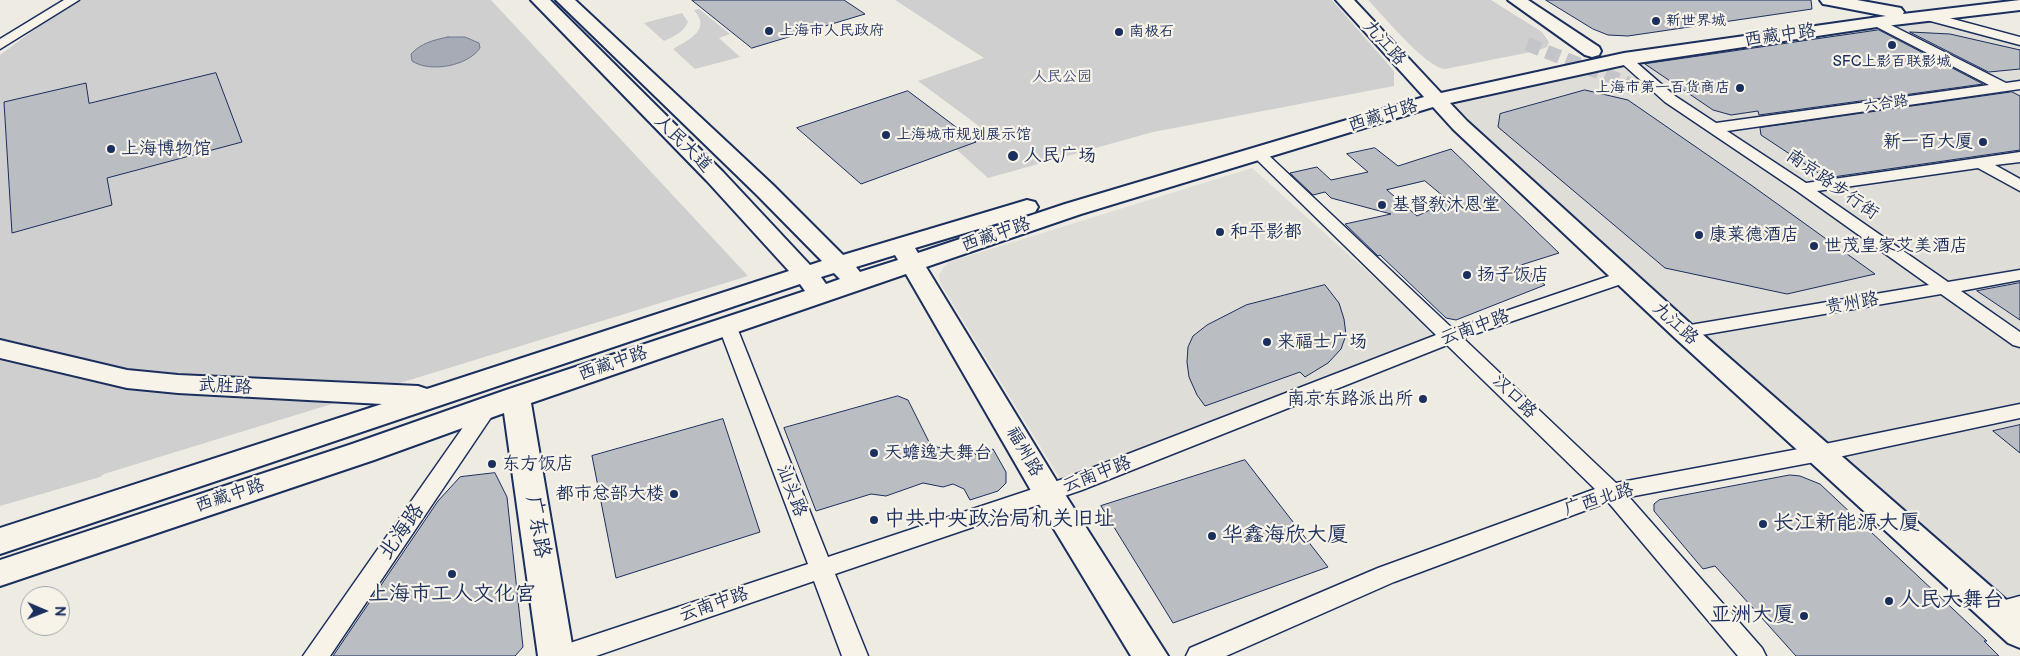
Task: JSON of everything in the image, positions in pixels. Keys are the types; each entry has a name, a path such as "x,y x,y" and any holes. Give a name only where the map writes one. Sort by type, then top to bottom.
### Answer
{"main road":[{"name":"人民大道","path":"540,0 704,165 813,284"},
{"name":"人民大道","path":"565,0 751,176 857,282"},
{"name":"九江路","path":"1345,0 1460,126 1684,332 1820,453 2008,609 2020,633"},
{"path":"1517,0 1592,51"},
{"path":"1829,0 1878,16"},
{"name":"西藏中路","path":"0,572 727,326 813,284 839,263 907,255 1073,209 1258,153 1430,95 1624,59 1878,16 1953,0"},
{"name":"西藏中路","path":"0,541 453,391 813,284 857,282 907,255 1263,135 1430,95 1592,51 1878,16 1928,16 2020,5"},
{"name":"福州路","path":"907,255 1048,493 1150,656"},
{"name":"武胜路","path":"0,349 127,379 178,384 394,396 418,396 453,391"},
{"name":"广东路","path":"516,397 556,656"}],"street":[{"path":"0,45 73,0"},
{"path":"1878,16 2014,87"},
{"path":"1928,16 2020,40"},
{"name":"南京路步行街","path":"1624,59 1670,99 1803,188 2020,341"},
{"name":"六合路","path":"1714,128 2014,87"},
{"path":"1642,93 1670,99"},
{"name":"汉口路","path":"1258,153 1612,492 1754,656"},
{"path":"1803,188 2020,157"},
{"path":"1979,162 2020,186"},
{"name":"贵州路","path":"1684,332 2020,275"},
{"name":"云南中路","path":"564,656 820,568 1048,493 1258,413 1451,336 1624,277"},
{"name":"汕头路","path":"727,326 855,656"},
{"name":"北海路","path":"316,656 488,408"},
{"name":"广西北路","path":"1199,656 1386,575 1612,492 1820,453 2020,411"}],"shaded area":[{"path":"1927,16 2020,41 2020,85 2014,86 2020,89 2020,633 1435,100 1624,59"},
{"path":"448,37 465,37 479,43 480,48 467,59 448,66 429,67 412,61 411,54 419,47"},
{"name":"来福士广场","path":"1252,168 1437,334 1062,482 940,283 939,275 943,268 949,262"}],"green space":[{"path":"80,0 491,0 748,276 104,474 100,477 0,506 0,55 62,9"},
{"name":"人民公园","path":"895,0 1332,0 1394,71 1394,86 1153,132 988,178 956,149 991,135 918,81 984,58"},
{"path":"1368,0 1491,0 1542,32 1549,42 1547,47 1536,51 1445,69 1427,60 1416,51"},
{"path":"699,9 730,34 719,38 740,57 695,69 673,49 696,34 700,23 699,17 694,10"},
{"path":"682,13 688,22 686,26 678,34 664,41 644,23"}],"building":[{"name":"上海市人民政府","path":"692,0 844,0 865,14 752,48"},
{"name":"新世界城","path":"1546,0 1811,0 1812,9 1628,36 1608,35 1593,29"},
{"path":"1879,30 1983,84 1759,115 1758,111 1731,115 1713,110 1645,64"},
{"path":"1910,32 1950,34 2020,50 2020,69 1989,72"},
{"name":"上海博物馆","path":"216,73 242,142 107,178 112,205 12,233 4,102 86,83 89,103"},
{"path":"1585,90 1628,100 1875,274 1787,294 1665,268 1498,127 1500,114"},
{"name":"上海城市规划展示馆","path":"908,91 976,142 861,184 797,128"},
{"path":"2012,92 2020,96 2020,150 1826,178 1761,135 1760,128"},
{"path":"1375,148 1398,166 1451,149 1559,253 1521,265 1545,285 1456,320 1446,318 1345,224 1391,214 1331,198 1325,192 1313,195 1290,173 1317,167 1331,180 1368,172 1347,154","holes":["1425,181 1449,201 1417,216 1387,190"]},
{"path":"2020,283 2020,320 1977,291"},
{"name":"来福士广场","path":"1325,285 1339,303 1346,335 1341,349 1328,363 1305,377 1300,372 1205,406 1197,395 1189,377 1188,347 1193,336 1207,325 1246,305"},
{"name":"天蟾逸夫舞台","path":"898,396 908,400 931,446 954,450 957,455 973,450 976,455 993,449 1006,472 1006,483 998,491 970,500 964,489 953,484 943,487 923,483 886,496 871,494 816,511 784,428"},
{"name":"都市总部大楼","path":"723,419 760,532 616,578 592,456"},
{"path":"2020,425 2020,453 1993,431"},
{"name":"华鑫海欣大厦","path":"1245,460 1328,567 1173,623 1101,506"},
{"name":"上海市工人文化宫","path":"495,473 507,497 523,647 515,656 333,656 438,501 460,477"},
{"path":"1790,475 1800,476 1820,484 1987,641 1984,641 1999,656 1796,656 1715,566 1703,569 1654,511 1654,504 1659,500"}],"tunnel":[{"path":"1527,44 1629,84"}],"place":[{"name":"新世界城","path":"1656,21"},
{"name":"上海市人民政府","path":"769,31"},
{"name":"南极石","path":"1119,32"},
{"name":"SFC上影百联影城","path":"1892,45"},
{"name":"上海市第一百货商店","path":"1740,88"},
{"name":"上海城市规划展示馆","path":"886,135"},
{"name":"新一百大厦","path":"1983,142"},
{"name":"上海博物馆","path":"111,149"},
{"name":"人民广场","path":"1013,156"},
{"name":"基督教沐恩堂","path":"1382,205"},
{"name":"和平影都","path":"1220,232"},
{"name":"康莱德酒店","path":"1699,235"},
{"name":"世茂皇家艾美酒店","path":"1814,246"},
{"name":"扬子饭店","path":"1467,275"},
{"name":"来福士广场","path":"1267,342"},
{"name":"南京东路派出所","path":"1423,399"},
{"name":"天蟾逸夫舞台","path":"874,453"},
{"name":"东方饭店","path":"492,464"},
{"name":"都市总部大楼","path":"674,494"},
{"name":"中共中央政治局机关旧址","path":"874,520"},
{"name":"长江新能源大厦","path":"1763,524"},
{"name":"华鑫海欣大厦","path":"1212,536"},
{"name":"上海市工人文化宫","path":"452,574"},
{"name":"人民大舞台","path":"1889,601"},
{"name":"亚洲大厦","path":"1804,616"}]}
